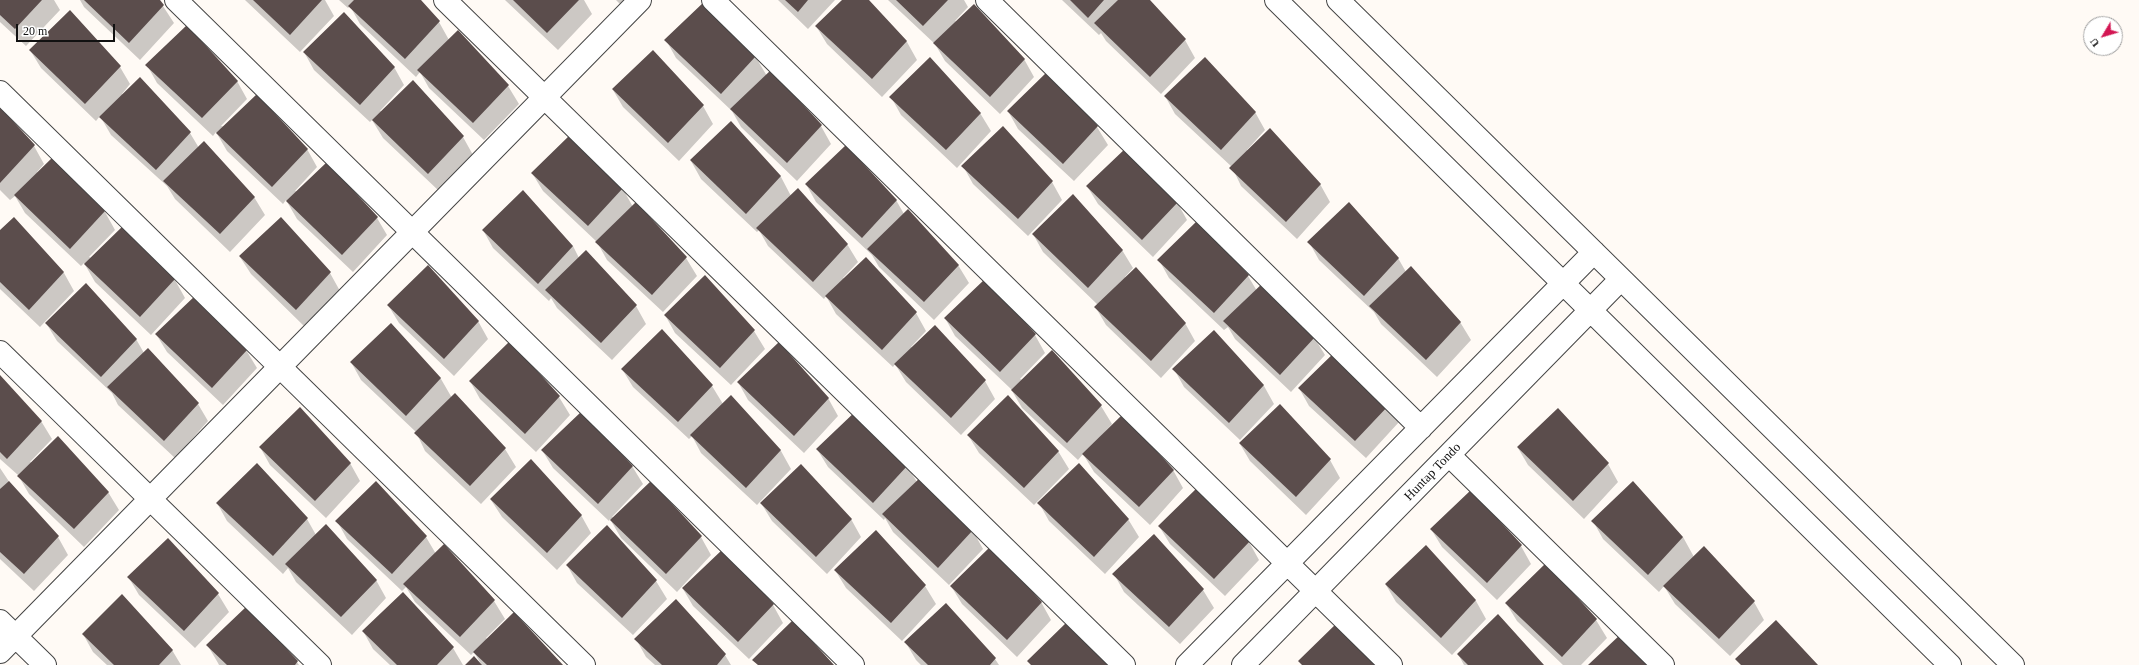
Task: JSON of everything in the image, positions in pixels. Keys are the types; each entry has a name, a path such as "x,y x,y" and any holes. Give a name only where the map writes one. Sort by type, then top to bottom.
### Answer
{"street":[{"path":"176,0 853,665"},
{"path":"445,0 1124,665"},
{"path":"0,652 640,0"},
{"path":"713,0 1391,665"},
{"path":"987,0 1421,428"},
{"path":"1276,0 1950,665"},
{"path":"1338,0 2013,665"},
{"path":"0,92 584,665"},
{"path":"1187,665 1594,252"},
{"name":"Huntap Tondo","path":"1244,665 1622,279"},
{"path":"0,352 320,665"},
{"path":"1449,455 1663,665"},
{"path":"0,621 45,665"}],"building":[{"path":"0,0 42,0 15,29 0,15"},
{"path":"84,0 160,0 164,5 129,43"},
{"path":"253,0 322,0 290,35"},
{"path":"354,0 421,0 440,21 405,59 348,6"},
{"path":"513,0 579,0 547,33"},
{"path":"785,0 808,0 798,12"},
{"path":"842,0 869,0 907,41 872,79 815,26"},
{"path":"896,0 948,0 923,26"},
{"path":"1070,0 1104,0 1088,18"},
{"path":"1118,0 1150,0 1186,39 1150,77 1094,23"},
{"path":"705,1 756,56 721,94 664,40"},
{"path":"974,4 1025,59 990,97 933,43"},
{"path":"70,10 121,66 85,104 29,50"},
{"path":"344,12 395,67 360,105 303,52"},
{"path":"187,25 238,81 202,118 145,65"},
{"path":"458,30 509,85 473,123 417,70"},
{"path":"653,50 704,105 668,143 612,89"},
{"path":"930,57 981,113 946,150 889,97"},
{"path":"1205,57 1256,112 1221,150 1164,96"},
{"path":"771,70 822,125 787,163 730,109"},
{"path":"1048,71 1098,126 1063,164 1007,111"},
{"path":"140,77 191,132 156,170 99,117"},
{"path":"413,80 464,136 428,174 372,120"},
{"path":"257,94 308,149 272,187 216,133"},
{"path":"0,107 35,145 0,183"},
{"path":"731,121 781,176 746,214 690,160"},
{"path":"1003,126 1053,181 1018,219 961,166"},
{"path":"1270,128 1321,184 1286,222 1229,168"},
{"path":"572,133 623,188 588,226 531,173"},
{"path":"204,141 255,197 220,234 163,181"},
{"path":"846,145 897,200 862,238 805,184"},
{"path":"1127,147 1178,202 1142,240 1086,186"},
{"path":"54,156 105,211 70,249 14,195"},
{"path":"327,162 378,217 342,255 286,201"},
{"path":"798,188 848,244 813,282 756,228"},
{"path":"523,190 573,246 538,284 482,230"},
{"path":"1073,194 1123,250 1088,288 1032,234"},
{"path":"636,202 687,257 652,295 595,242"},
{"path":"1349,202 1399,258 1364,296 1307,242"},
{"path":"908,209 959,265 924,302 867,249"},
{"path":"14,217 64,272 29,310 0,282 0,230"},
{"path":"281,217 331,272 296,310 239,256"},
{"path":"1198,220 1249,275 1214,313 1157,260"},
{"path":"125,224 175,279 140,317 84,264"},
{"path":"586,250 637,305 601,343 545,290"},
{"path":"866,257 917,312 882,350 825,296"},
{"path":"428,265 479,321 444,359 387,305"},
{"path":"1411,266 1461,322 1426,360 1369,306"},
{"path":"1136,267 1186,323 1151,361 1094,307"},
{"path":"705,275 755,330 720,368 664,315"},
{"path":"985,279 1036,334 1000,372 944,318"},
{"path":"1265,281 1315,337 1280,375 1223,321"},
{"path":"86,283 137,339 101,377 45,323"},
{"path":"197,294 247,350 212,388 155,334"},
{"path":"391,323 441,378 406,416 350,362"},
{"path":"935,325 986,380 951,418 894,364"},
{"path":"662,329 713,385 678,422 621,369"},
{"path":"1214,330 1264,385 1229,423 1172,369"},
{"path":"510,341 560,396 525,434 469,381"},
{"path":"779,342 829,398 794,436 737,382"},
{"path":"148,348 199,403 164,441 107,387"},
{"path":"1339,348 1390,404 1355,441 1298,388"},
{"path":"1052,350 1102,405 1067,443 1011,390"},
{"path":"0,375 42,421 7,459 0,452"},
{"path":"455,393 506,448 470,486 414,433"},
{"path":"731,395 781,450 746,488 690,435"},
{"path":"1008,395 1059,451 1024,488 967,435"},
{"path":"1280,404 1331,459 1296,497 1239,443"},
{"path":"300,407 351,463 315,501 259,447"},
{"path":"1558,408 1609,463 1573,501 1517,447"},
{"path":"858,409 908,465 873,503 816,449"},
{"path":"582,411 633,466 598,504 541,450"},
{"path":"1123,414 1174,470 1139,507 1082,454"},
{"path":"58,436 109,492 74,529 17,476"},
{"path":"531,459 582,515 547,553 490,499"},
{"path":"257,463 308,518 273,556 216,503"},
{"path":"1079,463 1129,519 1094,557 1037,503"},
{"path":"801,464 852,519 816,557 760,503"},
{"path":"923,475 973,530 938,568 882,514"},
{"path":"9,481 59,536 24,574 0,552 0,489"},
{"path":"376,481 427,536 392,574 335,521"},
{"path":"651,481 702,536 666,574 610,520"},
{"path":"1633,481 1683,537 1648,575 1591,521"},
{"path":"1199,486 1250,541 1214,579 1158,526"},
{"path":"1471,490 1522,545 1487,583 1430,529"},
{"path":"326,524 377,580 341,617 285,564"},
{"path":"607,525 657,580 622,618 566,565"},
{"path":"876,530 926,585 891,623 834,570"},
{"path":"1154,534 1204,589 1169,627 1112,574"},
{"path":"168,538 219,593 184,631 127,577"},
{"path":"444,544 495,600 460,637 403,584"},
{"path":"1426,545 1476,600 1441,638 1385,584"},
{"path":"991,546 1042,602 1007,640 950,586"},
{"path":"1704,546 1755,601 1719,639 1663,586"},
{"path":"723,549 774,604 738,642 682,588"},
{"path":"1546,563 1597,619 1562,657 1505,603"},
{"path":"403,592 454,647 437,665 397,665 362,631"},
{"path":"122,594 173,650 159,665 114,665 82,634"},
{"path":"676,599 726,654 717,665 662,665 634,639"},
{"path":"946,603 996,658 990,665 928,665 904,642"},
{"path":"247,606 298,661 295,665 227,665 206,645"},
{"path":"514,612 563,665 487,665 473,652"},
{"path":"1498,614 1544,665 1468,665 1457,654"},
{"path":"793,620 834,665 758,665 752,660"},
{"path":"1776,620 1818,665 1741,665 1735,659"},
{"path":"1068,621 1108,665 1031,665 1027,661"},
{"path":"1339,621 1379,665 1302,665 1298,661"},
{"path":"1622,633 1651,665 1588,665"},
{"path":"474,656 482,665 465,665"}]}
